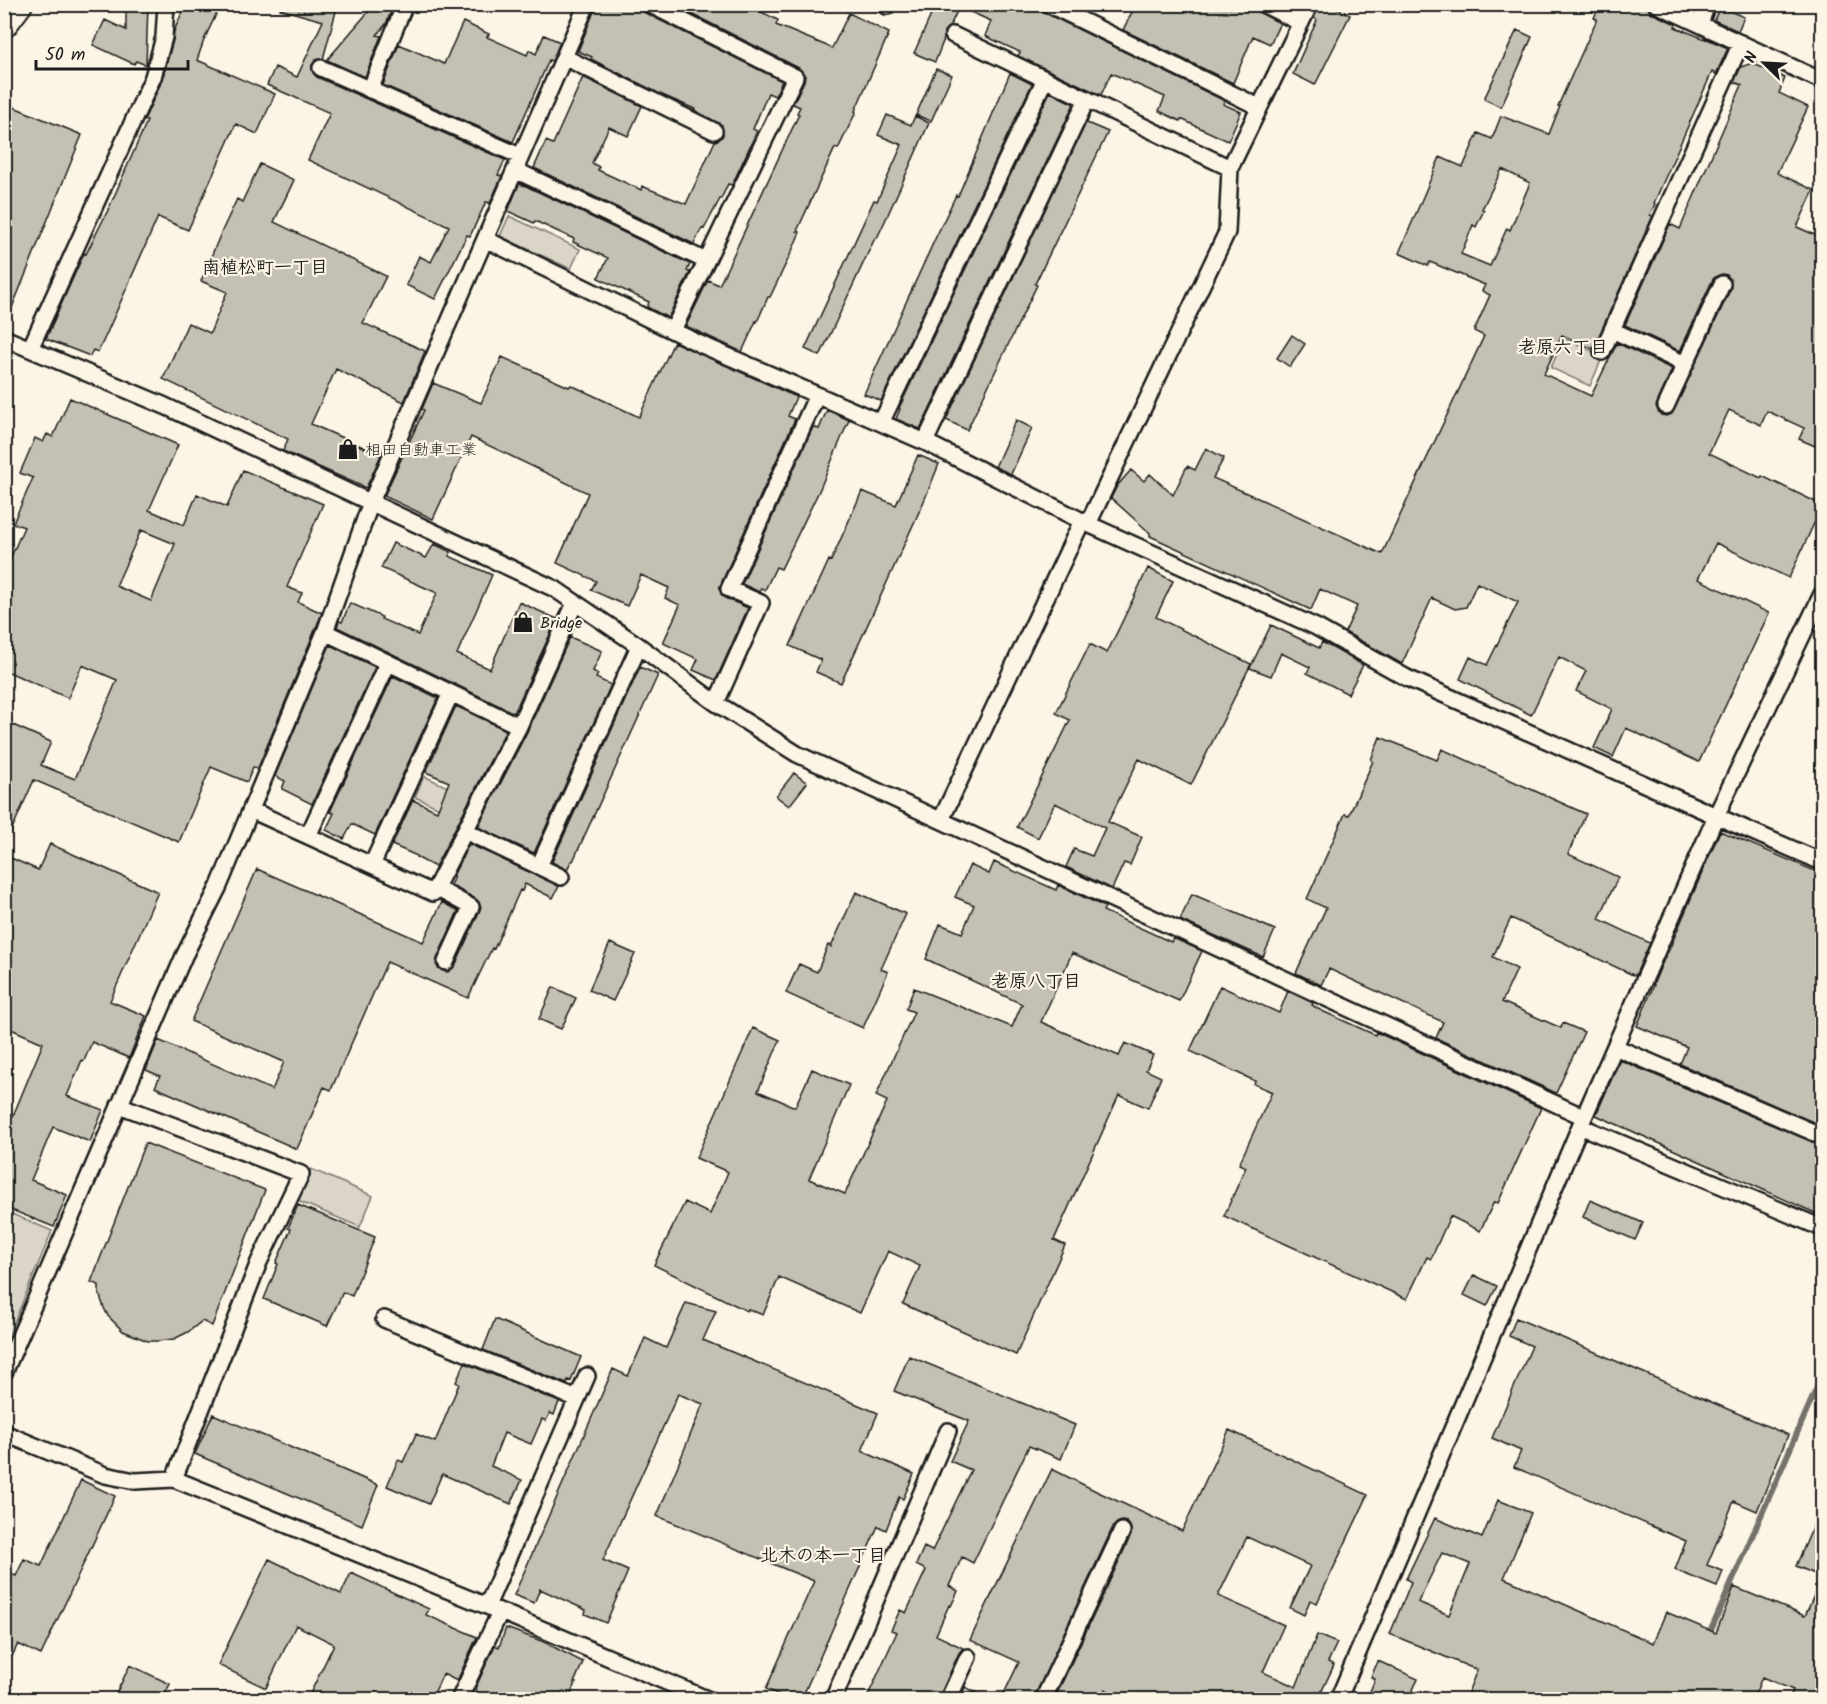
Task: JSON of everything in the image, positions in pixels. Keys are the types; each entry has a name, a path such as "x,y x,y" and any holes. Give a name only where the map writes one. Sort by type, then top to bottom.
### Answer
{"highway":[{"path":"4,24 19,4"}],"street":[{"path":"30,350 152,80 164,37 166,4"},
{"path":"370,90 405,4"},
{"path":"4,1372 184,956 219,886 325,632 371,502 587,4"},
{"path":"649,4 795,77 673,330"},
{"path":"883,4 887,6 888,4"},
{"path":"1048,4 1259,107"},
{"path":"1263,4 1301,23"},
{"path":"941,820 1227,232 1230,168 1310,4"},
{"path":"1656,4 1822,81"},
{"path":"1700,24 1707,4"},
{"path":"953,35 1230,168"},
{"path":"1602,352 1741,43"},
{"path":"564,57 714,131"},
{"path":"321,68 517,163 706,261"},
{"path":"881,423 1045,79"},
{"path":"925,442 1087,99"},
{"path":"485,239 700,344 925,442 1085,522 1316,627 1407,678 1822,862"},
{"path":"1666,406 1722,284"},
{"path":"1612,330 1685,364"},
{"path":"4,338 165,406 555,589 639,646 716,703 797,754 1582,1121 1822,1228"},
{"path":"716,703 761,603 729,589 817,395"},
{"path":"1338,1700 1582,1121 1716,816 1822,594"},
{"path":"251,810 434,893 519,726 575,603"},
{"path":"325,632 519,726"},
{"path":"539,866 639,646"},
{"path":"308,836 388,663"},
{"path":"372,865 451,693"},
{"path":"465,831 561,877"},
{"path":"436,888 471,907 446,962"},
{"path":"1615,1047 1822,1136"},
{"path":"119,1105 301,1174 259,1262 174,1479"},
{"path":"384,1319 577,1400"},
{"path":"459,1700 493,1609 587,1376"},
{"path":"833,1700 948,1431"},
{"path":"4,1433 105,1475 135,1481 174,1479 709,1700"},
{"path":"1043,1700 1122,1532"},
{"path":"948,1700 968,1657"}],"shaded area":[{"path":"509,216 580,249 571,269 500,236"},
{"path":"1564,338 1603,356 1590,386 1551,368"},
{"path":"424,776 475,800 466,820 415,797"},
{"path":"311,1169 373,1196 360,1227 298,1201"},
{"path":"5,1211 52,1231 5,1344"}],"building":[{"path":"126,4 148,4 146,65 136,61 134,64 93,45 105,20 126,30"},
{"path":"186,4 221,4 197,60 275,94 257,134 236,124 188,230 158,217 98,352 93,350 90,356 46,339 84,253 86,254 109,208 147,121 144,120 165,74 174,31"},
{"path":"281,4 338,4 323,59 316,60 312,65 313,73 317,77 505,160 498,175 502,176 490,203 486,202 470,236 467,235 435,299 406,285 419,256 431,262 449,226 308,160 330,113 267,85 275,67 297,77 323,21 280,9"},
{"path":"375,4 394,4 386,24 377,35 381,36 365,77 327,60"},
{"path":"597,4 639,4 645,13 782,81 775,96 768,93 753,129 757,131 732,185 728,184 694,244 534,168 546,141 553,144 583,77 642,106 628,136 609,127 592,163 599,167 598,170 641,190 642,186 686,204 715,141 723,135 722,125 695,109 662,95 578,51"},
{"path":"672,4 745,4 778,20 776,25 832,48 849,13 889,33 856,112 838,149 835,148 797,231 800,232 792,251 742,352 686,326 708,280 719,285 724,275 799,114 797,113 800,107 793,104 805,76 799,68"},
{"path":"936,4 1027,4 1225,101 1223,104 1241,112 1228,141 1159,111 1165,97 1111,73 1101,95 1018,56 1020,52 985,36 991,21 959,7 950,26 944,31 944,39 935,62 914,53"},
{"path":"1136,4 1253,4 1258,12 1280,23 1270,44 1253,36 1233,83 1123,30"},
{"path":"1320,4 1328,4 1350,15 1315,85 1293,74 1317,20 1314,18"},
{"path":"1600,4 1646,4 1651,13 1676,24 1675,27 1728,48 1716,74 1712,72 1654,203 1650,215 1653,216 1593,349 1562,335 1544,374 1591,396 1617,343 1672,369 1656,406 1661,415 1672,414 1731,288 1727,275 1722,274 1713,279 1680,351 1625,325 1670,224 1680,229 1742,85 1734,82 1741,67 1752,63 1785,78 1779,93 1808,107 1777,173 1814,190 1797,227 1822,238 1822,449 1799,439 1804,428 1767,411 1761,425 1729,410 1709,453 1822,506 1789,578 1716,543 1698,579 1769,613 1699,762 1626,728 1613,757 1594,748 1612,709 1576,691 1586,671 1559,657 1531,715 1460,679 1470,657 1487,665 1518,602 1477,583 1466,607 1455,609 1432,598 1402,664 1345,632 1357,606 1320,589 1311,610 1150,536 1150,533 1111,498 1117,486 1131,470 1144,481 1150,474 1173,495 1187,466 1195,470 1206,448 1224,458 1213,478 1382,554 1484,336 1474,331 1490,295 1482,291 1485,285 1430,262 1428,266 1399,253 1440,157 1463,167 1478,133 1492,139 1501,116 1549,134 1560,106 1558,106 1597,19 1594,18","holes":["1502,169 1530,183 1510,230 1507,228 1490,266 1461,254"]},
{"path":"1720,7 1744,17 1738,31 1714,20"},
{"path":"463,22 489,34 487,37 527,55 529,50 536,54 544,35 560,42 552,61 549,60 513,142 383,85 399,44 444,64"},
{"path":"1517,30 1532,37 1501,107 1484,99"},
{"path":"936,69 952,75 931,121 916,115"},
{"path":"1010,73 1032,84 881,401 864,394 935,239 956,195 958,196"},
{"path":"1050,92 1074,104 920,429 896,419 899,408"},
{"path":"4,103 82,135 5,325 4,325"},
{"path":"1091,112 1087,123 1108,132 967,430 946,420"},
{"path":"887,115 911,125 915,116 929,123 820,356 805,349 902,145 878,135"},
{"path":"260,164 294,180 274,222 386,276 363,323 425,351 404,402 336,369 311,424 381,455 366,488 283,451 288,439 163,379 188,323 210,333 227,292 201,281 237,199 242,202"},
{"path":"519,184 690,264 687,271 690,272 668,318 647,307 649,302 598,278 608,258 573,242 574,239 508,211"},
{"path":"1292,335 1305,344 1290,367 1277,358"},
{"path":"674,342 796,397 788,416 795,419 720,586 721,594 725,598 748,608 716,680 693,670 698,659 663,643 680,605 665,598 669,588 641,575 627,606 591,590 596,581 557,563 588,493 471,437 433,519 384,496 424,410 422,409 433,383 481,403 502,357 569,387 571,385 639,417"},
{"path":"70,398 178,445 149,510 184,525 197,494 227,507 243,470 323,504 287,587 302,593 298,602 322,613 258,768 253,767 247,782 211,767 179,842 34,780 4,847 4,721 51,742 41,765 75,779 117,680 82,665 68,698 4,670 4,573 24,527 13,523 33,478 20,473 35,438 43,442 47,434 53,437","holes":["141,530 175,544 151,601 116,586"]},
{"path":"827,410 849,420 819,491 781,569 776,567 765,590 761,588 759,592 742,584 813,427 819,429"},
{"path":"1016,420 1032,428 1011,474 995,467"},
{"path":"918,455 939,464 841,683 816,672 821,660 790,646 862,491 896,505"},
{"path":"393,543 426,558 434,544 451,552 449,556 492,575 457,654 490,669 519,602 557,619 514,713 337,627 339,621 342,622 350,603 418,635 437,593 381,568"},
{"path":"1148,568 1173,581 1156,617 1251,664 1191,785 1139,759 1108,822 1142,837 1130,865 1124,863 1112,889 1066,867 1074,849 1092,856 1105,828 1055,803 1038,838 1017,827 1070,720 1056,713 1090,644 1107,653"},
{"path":"1271,625 1319,648 1322,642 1363,665 1348,694 1307,673 1310,667 1281,653 1271,676 1250,668"},
{"path":"570,637 602,651 593,671 598,674 596,678 611,685 534,853 478,827 528,730"},
{"path":"330,645 375,667 312,804 282,789 285,781 275,776"},
{"path":"640,667 658,675 567,870 552,862"},
{"path":"393,676 438,698 375,835 352,824 344,839 326,830 334,813 330,812"},
{"path":"456,706 506,730 435,867 392,845 413,800 437,811 449,782 426,772"},
{"path":"1380,737 1437,760 1442,749 1586,814 1568,854 1618,877 1599,919 1650,943 1635,976 1511,918 1493,957 1517,969 1502,1002 1561,1028 1563,1023 1584,1032 1556,1093 1436,1038 1443,1022 1329,969 1321,985 1296,973 1326,908 1307,899 1345,814 1349,815 1373,761 1371,760"},
{"path":"794,773 807,783 789,806 776,796"},
{"path":"1720,831 1822,874 1822,1126 1680,1064 1687,1047 1637,1026"},
{"path":"50,844 158,892 110,1001 146,1016 129,1058 92,1042 67,1096 103,1110 90,1142 53,1127 31,1180 67,1195 54,1227 4,1207 4,1128 10,1115 13,1116 43,1043 4,1026 4,855 38,870"},
{"path":"469,844 559,886 553,898 525,884 468,998 387,962 331,1090 324,1087 297,1149 155,1087 160,1076 146,1070 158,1040 272,1090 284,1062 191,1021 257,869 423,942 442,902 458,911 436,964 438,968 448,972 455,966 481,907 476,899 450,885"},
{"path":"994,862 1056,890 1058,885 1105,907 1103,911 1171,942 1173,938 1202,951 1179,1001 1072,953 1041,1022 1119,1056 1125,1043 1153,1055 1146,1070 1161,1077 1148,1108 1119,1095 1054,1240 1065,1245 1016,1355 903,1304 920,1266 888,1251 860,1313 779,1277 763,1315 748,1309 747,1311 654,1265 685,1202 710,1214 728,1172 696,1158 753,1028 780,1040 758,1091 795,1107 812,1069 849,1085 809,1179 845,1194 887,1101 876,1096 914,1012 906,1009 914,988 1012,1027 1022,1004 926,959 940,924 962,933 974,905 955,897 970,865 989,874"},
{"path":"856,892 906,914 881,969 888,972 863,1028 786,993 799,964 817,972 828,945 831,947"},
{"path":"1192,894 1275,930 1263,957 1180,920"},
{"path":"610,943 635,954 613,1001 589,990"},
{"path":"1220,986 1279,1013 1288,991 1313,1003 1312,1005 1320,1010 1375,1035 1376,1032 1541,1108 1498,1203 1494,1202 1480,1231 1450,1216 1431,1259 1427,1257 1407,1299 1224,1216 1246,1167 1239,1164 1272,1092 1254,1084 1255,1081 1190,1051"},
{"path":"553,987 576,998 561,1029 539,1019"},
{"path":"1620,1060 1822,1146 1822,1216 1596,1115"},
{"path":"145,1143 265,1190 212,1326 202,1321 174,1339 158,1341 148,1341 123,1331 108,1316 99,1293 99,1285 91,1282"},
{"path":"1590,1200 1643,1223 1635,1240 1583,1217"},
{"path":"298,1205 375,1237 352,1296 343,1292 327,1326 264,1299"},
{"path":"1474,1275 1497,1286 1487,1306 1464,1295"},
{"path":"686,1303 716,1311 703,1340 878,1413 862,1451 914,1474 903,1499 899,1497 886,1530 878,1526 801,1700 790,1700 766,1689 814,1581 657,1516 703,1404 678,1394 603,1560 628,1571 606,1623 585,1614 586,1610 540,1589 534,1603 514,1595 613,1369 628,1376 645,1338 666,1348"},
{"path":"1516,1318 1788,1435 1757,1511 1734,1501 1707,1565 1723,1571 1717,1587 1675,1570 1686,1541 1514,1467 1521,1451 1492,1438 1532,1346 1509,1336"},
{"path":"495,1319 581,1357 571,1381 568,1380 567,1384 483,1350"},
{"path":"909,1356 1075,1425 1061,1459 1029,1446 973,1563 962,1557 949,1586 958,1591 936,1635 963,1648 938,1700 866,1700 897,1632 891,1630 900,1610 906,1613 926,1570 916,1565 924,1547 932,1551 971,1470 950,1461 969,1421 894,1391"},
{"path":"465,1363 559,1402 554,1415 550,1413 546,1421 542,1419 531,1444 504,1433 491,1466 522,1480 511,1504 442,1474 429,1504 387,1486 398,1460 403,1462 416,1434 435,1442 459,1384 456,1382"},
{"path":"213,1414 378,1485 362,1525 195,1454"},
{"path":"1229,1430 1368,1495 1317,1603 1310,1600 1304,1615 1290,1608 1310,1566 1247,1537 1218,1596 1284,1625 1263,1672 1296,1687 1317,1635 1337,1643 1328,1662 1334,1665 1319,1697 1324,1700 1126,1700 1105,1689 1100,1700 1054,1700 1131,1535 1130,1526 1127,1522 1122,1521 1113,1527 1033,1700 1001,1700 1019,1662 970,1640 1052,1469 1182,1531"},
{"path":"81,1480 115,1496 41,1655 18,1644 4,1673 4,1571 16,1576 24,1559 41,1566"},
{"path":"1498,1500 1531,1513 1504,1578 1653,1643 1666,1612 1716,1633 1734,1587 1805,1616 1822,1577 1822,1700 1789,1700 1793,1690 1762,1677 1753,1700 1465,1700 1477,1670 1390,1634 1411,1582 1406,1579 1435,1518 1482,1538","holes":["1442,1553 1470,1564 1449,1615 1418,1602"]},
{"path":"1822,1506 1822,1577 1796,1566"},
{"path":"269,1559 341,1594 351,1573 429,1609 426,1615 477,1637 457,1681 443,1674 431,1700 307,1700 334,1644 296,1625 266,1688 218,1665"},
{"path":"506,1628 544,1642 583,1662 569,1700 473,1700 477,1690 475,1689 495,1645 499,1647"},
{"path":"1378,1661 1418,1679 1408,1700 1382,1700 1369,1694 1375,1679 1371,1677"},
{"path":"130,1665 170,1684 162,1700 113,1700"},
{"path":"965,1687 992,1700 959,1700"}],"waterway":[{"path":"1708,1637 1822,1376"}],"place":[{"name":"相田自動車工業","path":"348,449"},
{"name":"Bridge","path":"523,622"}],"district":[{"name":"南植松町一丁目","path":"265,267"},
{"name":"老原六丁目","path":"1563,347"},
{"name":"老原八丁目","path":"1036,981"},
{"name":"北木の本一丁目","path":"823,1555"}]}
